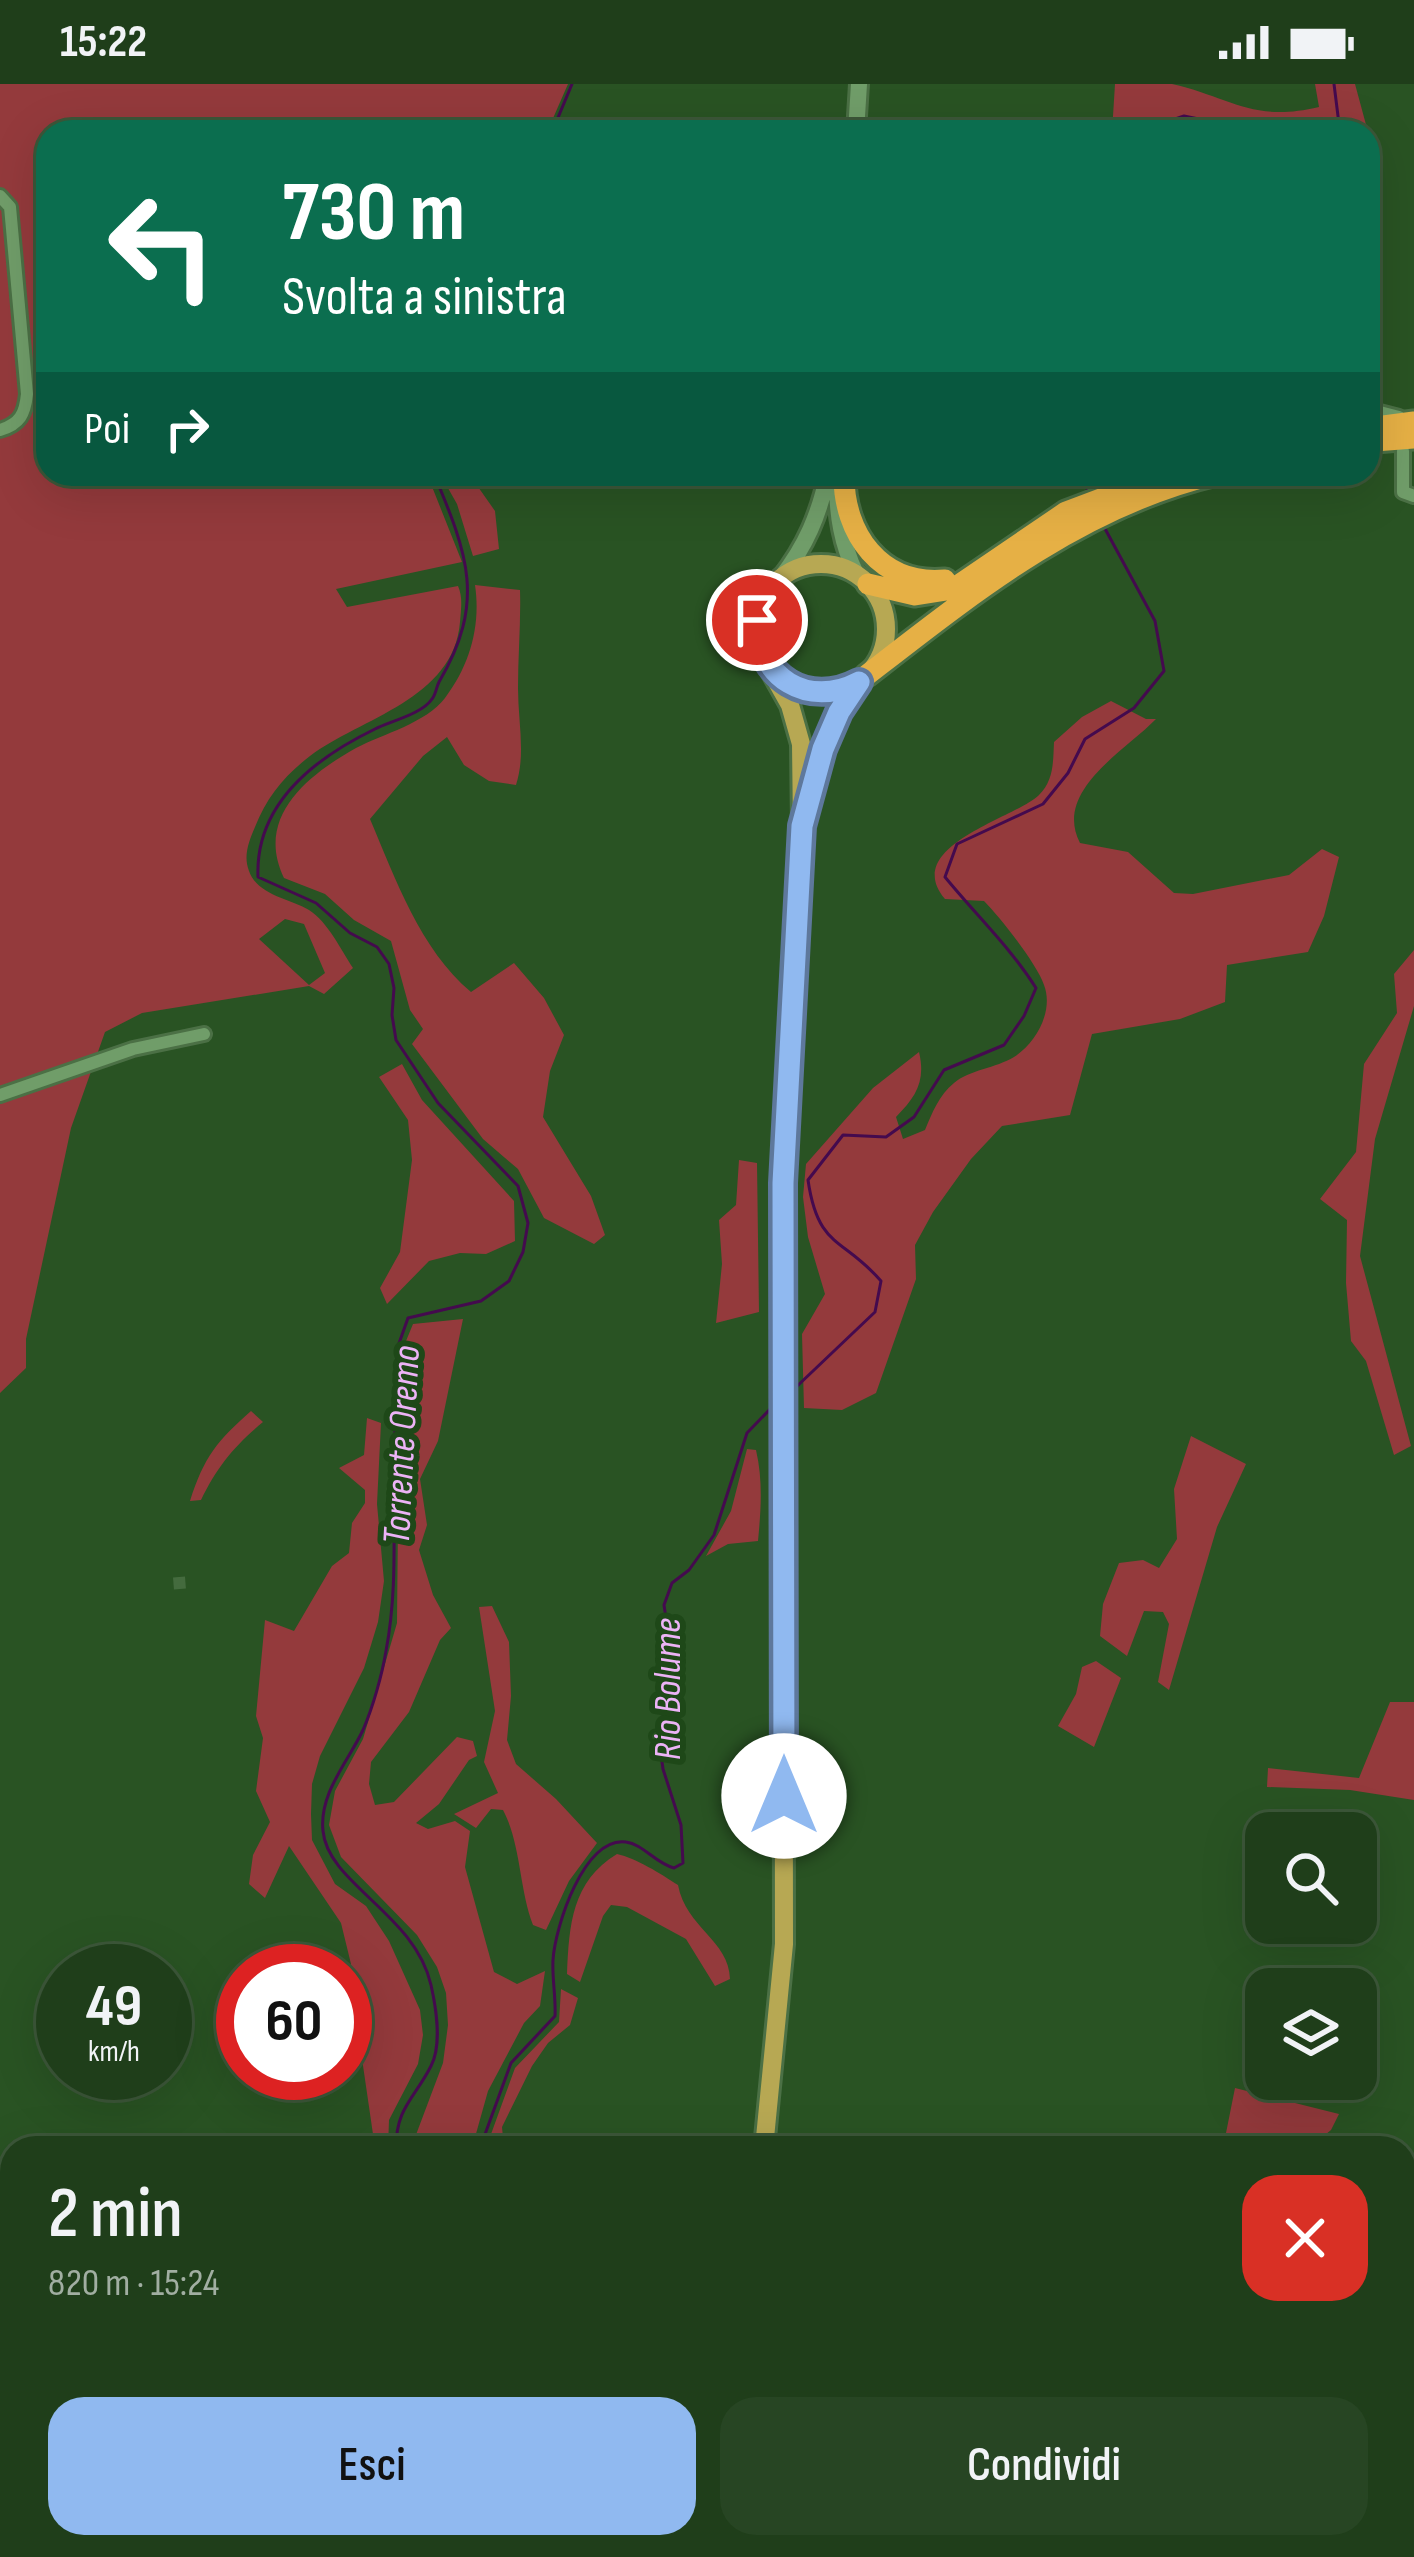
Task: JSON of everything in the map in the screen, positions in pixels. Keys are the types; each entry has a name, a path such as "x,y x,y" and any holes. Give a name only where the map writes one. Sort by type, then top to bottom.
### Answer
{"highway":[{"path":"840,486 859,542 883,564 926,581 975,574"},
{"path":"862,579 915,596 953,589 1072,518 1142,486"},
{"path":"1109,502 1170,486"},
{"path":"863,679 1072,518"}],"main road":[{"path":"857,120 859,84"},
{"path":"765,2136 784,1944 783,1161 802,826 801,744 790,705 757,637 757,620 769,591 802,551 832,486"},
{"path":"802,826 823,749 839,712 878,662 886,630 878,597 846,552 837,486"},
{"path":"780,579 794,570 825,564 862,579"},
{"path":"768,666 780,679 811,693 844,690 863,679"}],"street":[{"path":"0,196 10,207 27,394 25,414 0,430"},
{"path":"1408,445 1401,483 1403,492 1414,496"},
{"path":"0,1095 133,1049 204,1034"}],"shaded area":[{"path":"0,84 568,84 552,120 36,120 36,486 432,486 462,562 336,589 347,607 458,586 461,594 454,648 441,670 402,704 331,742 284,779 249,843 247,860 253,879 266,891 316,915 353,968 324,994 309,986 142,1013 105,1032 71,1128 26,1339 26,1368 0,1393","holes":["285,919 304,924 325,973 309,985 259,939"]},
{"path":"1115,84 1172,84 1276,112 1319,107 1315,84 1355,84 1365,120 1113,120"},
{"path":"447,486 477,486 495,511 499,549 473,556"},
{"path":"475,585 520,590 521,750 516,785 489,781 464,765 447,737 423,756 370,819 411,912 453,975 471,992 514,963 544,998 564,1035 550,1071 543,1117 591,1196 605,1235 594,1244 544,1218 518,1169 483,1139 412,1044 423,1029 410,1010 391,941 354,920 325,894 284,878 277,856 281,818 304,786 337,759 416,721 445,698 472,644"},
{"path":"1111,701 1146,719 1156,719 1084,789 1074,824 1080,843 1128,852 1174,893 1193,894 1289,875 1322,849 1339,857 1324,916 1308,952 1227,965 1225,1002 1180,1019 1092,1034 1070,1115 1002,1126 933,1212 915,1245 916,1279 876,1393 842,1410 804,1408 802,1334 825,1294 808,1237 803,1197 806,1164 873,1088 919,1052 918,1088 896,1117 903,1139 925,1130 954,1083 1014,1057 1036,1035 1047,1005 1034,965 984,901 945,899 935,880 937,864 966,836 1039,795 1050,777 1054,742 1082,717"},
{"path":"1414,950 1414,1006 1375,1139 1360,1256 1411,1446 1394,1455 1366,1361 1351,1341 1347,1220 1320,1199 1356,1152 1364,1064 1397,1013 1394,974"},
{"path":"402,1064 422,1100 514,1201 515,1241 486,1254 460,1253 429,1261 387,1304 380,1288 400,1252 412,1160 408,1120 379,1077"},
{"path":"739,1160 757,1163 759,1312 716,1323 722,1264 719,1220 736,1205"},
{"path":"463,1319 438,1441 420,1479 427,1525 419,1550 433,1595 451,1628 440,1640 409,1712 371,1762 369,1784 375,1805 394,1802 457,1737 473,1741 477,1756 469,1760 439,1804 416,1823 428,1829 455,1821 470,1831 465,1867 494,1972 517,1984 545,1971 540,2006 524,2023 488,2091 475,2136 416,2136 443,2063 446,1993 417,1935 341,1857 329,1825 335,1791 363,1739 397,1623 399,1420 406,1341 413,1324"},
{"path":"251,1411 263,1422 227,1458 201,1500 190,1501 213,1451"},
{"path":"367,1418 381,1423 377,1504 384,1581 378,1622 364,1668 320,1756 312,1784 311,1814 312,1840 335,1884 366,1906 389,1941 420,2010 423,2035 418,2064 389,2120 388,2136 373,2136 368,2100 372,2100 372,1944 346,1944 341,1923 289,1846 265,1898 249,1884 253,1855 270,1822 256,1791 263,1738 256,1716 265,1620 294,1631 332,1566 349,1553 352,1523 365,1503 365,1490 339,1468 364,1455"},
{"path":"1191,1436 1246,1464 1217,1527 1169,1690 1158,1682 1169,1624 1163,1612 1144,1611 1127,1656 1100,1636 1103,1604 1119,1563 1143,1560 1159,1568 1177,1539 1174,1489"},
{"path":"747,1449 756,1450 760,1473 758,1541 728,1544 706,1556 731,1511"},
{"path":"492,1606 509,1642 507,1740 516,1764 597,1843 569,1881 546,1930 533,1925 503,1810 491,1809 476,1828 454,1814 498,1793 484,1762 495,1711 479,1607"},
{"path":"1096,1661 1121,1678 1094,1747 1058,1726 1076,1694 1082,1667"},
{"path":"1390,1702 1414,1702 1414,1800 1350,1790 1267,1787 1268,1768 1359,1778"},
{"path":"617,1854 678,1885 689,1912 723,1954 730,1979 715,1986 686,1939 627,1907 611,1905 580,1982 567,1974 569,1938 582,1891 590,1877"},
{"path":"561,1989 578,1998 570,2025 548,2043 532,2066 502,2127 503,2136 490,2136 515,2068 559,2022"},
{"path":"1235,2088 1245,2090 1245,2100 1283,2100 1339,2114 1324,2136 1225,2136"}],"waterway":[{"name":"Torrente Oremo","path":"557,120 572,84"},
{"name":"Rio Bolume","path":"1334,84 1338,120"},
{"name":"Rio Bolume","path":"1172,120 1184,116 1204,120"},
{"name":"Torrente Oremo","path":"397,2136 403,2112 434,2057 437,2026 431,1985 408,1938 328,1850 323,1817 330,1791 370,1711 389,1632 397,1349 408,1318 481,1301 509,1281 523,1252 528,1223 518,1186 438,1103 396,1040 394,988 389,964 377,947 350,933 316,903 258,877 267,827 293,786 331,754 427,704 454,653 463,627 467,578 456,529 439,486"},
{"name":"Rio Bolume","path":"1086,486 1089,494"},
{"name":"Rio Bolume","path":"793,1390 875,1312 881,1281 825,1231 808,1180 843,1135 886,1137 914,1117 944,1070 1004,1045 1036,988 945,877 957,844 1043,804 1068,773 1085,739 1134,708 1164,671 1155,621 1103,525"},
{"name":"Rio Bolume","path":"484,2136 511,2063 555,2016 555,1945 585,1868 611,1844 626,1842 667,1866 683,1863 681,1825 659,1739 673,1663 664,1605 672,1583 689,1570 714,1535 747,1433 776,1403"}],"tunnel":[{"path":"179,1577 180,1590"}],"route":[{"path":"757,620 757,637 768,666 794,688 827,694 859,682 823,749 802,826 783,1183 784,1796"}]}
